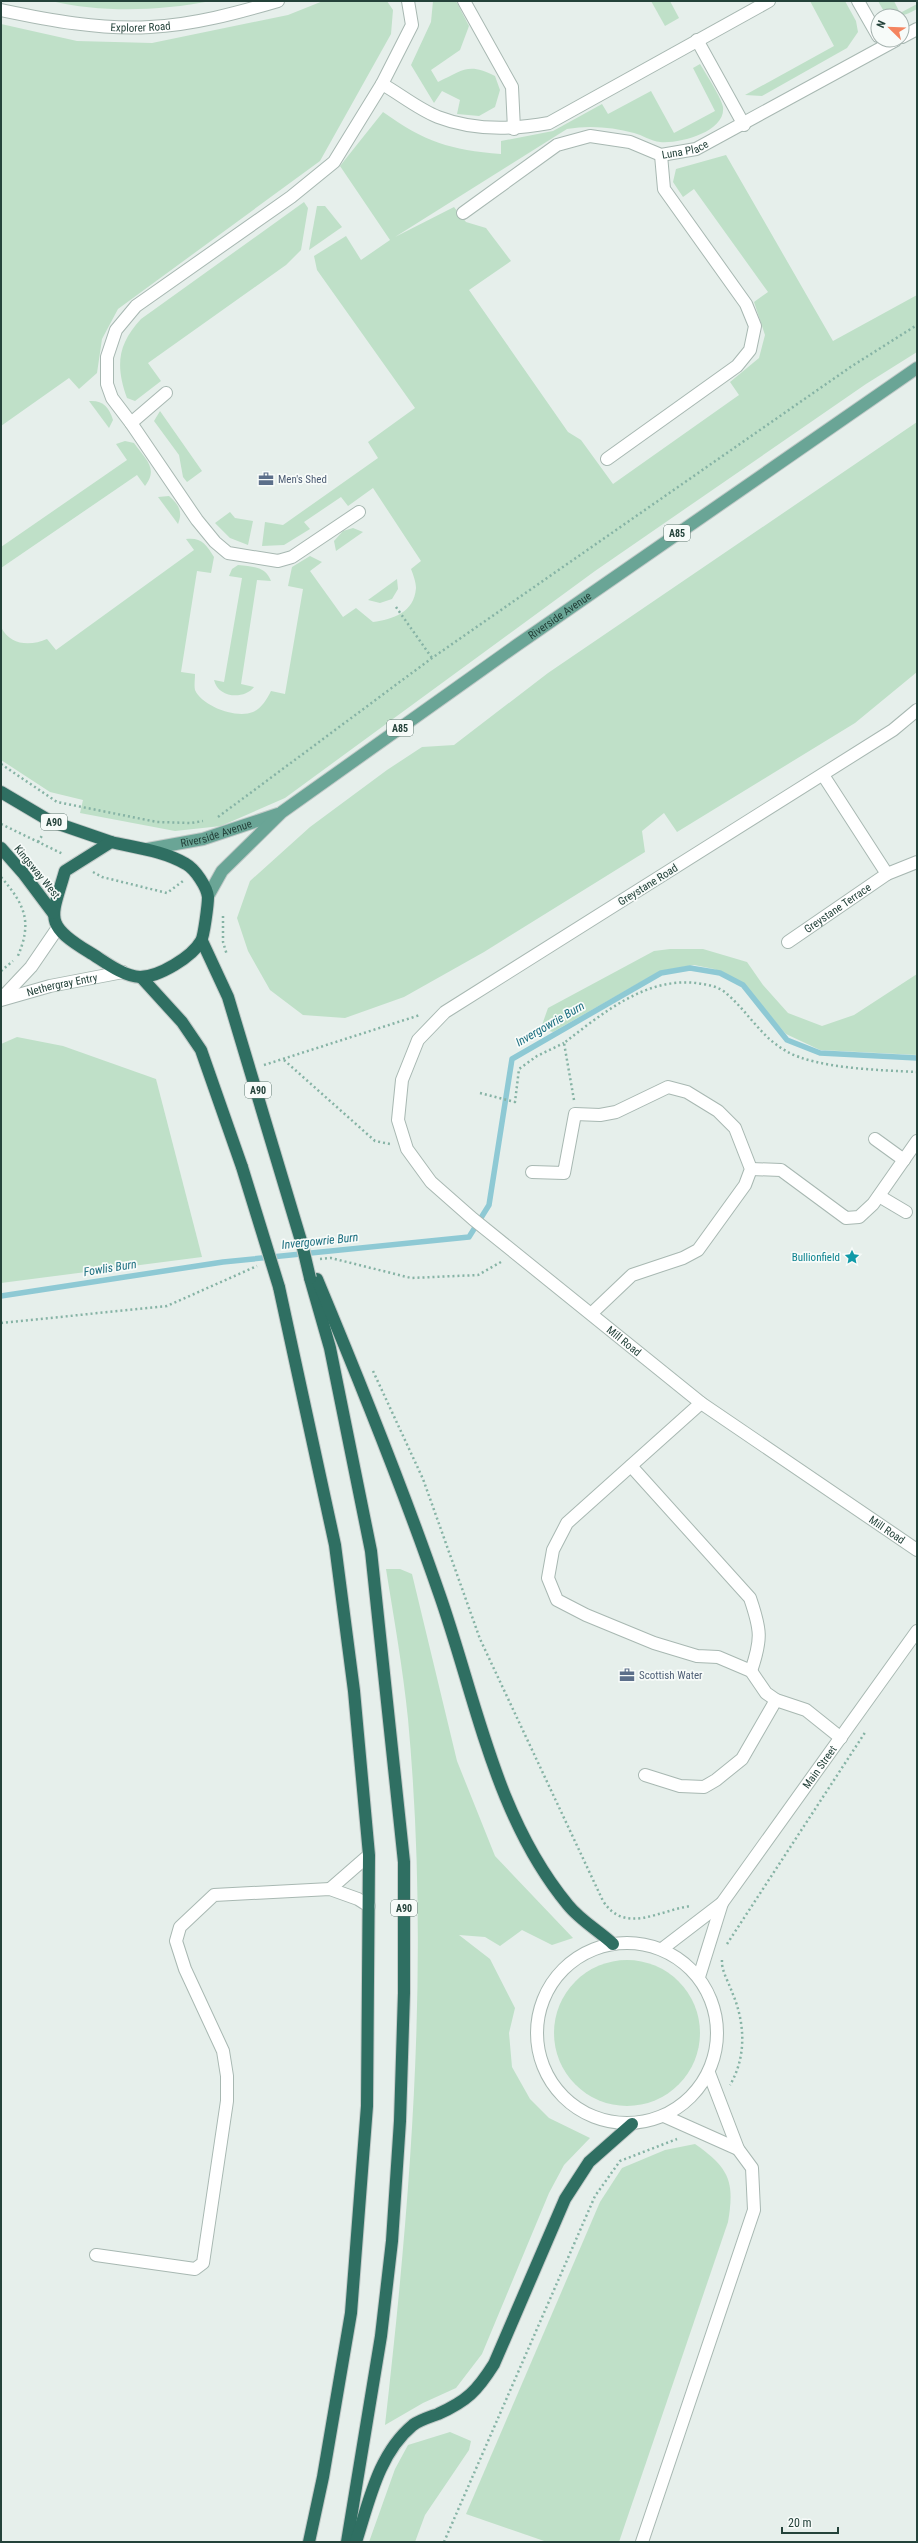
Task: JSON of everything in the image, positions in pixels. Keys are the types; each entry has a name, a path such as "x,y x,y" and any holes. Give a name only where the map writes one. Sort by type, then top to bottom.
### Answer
{"highway":[{"name":"A90","path":"1,792 50,821 111,842 148,849 187,865 196,873 208,896"},
{"path":"111,842 77,861 65,870 53,913 57,929 74,943 123,972 141,977 182,1022 201,1050 242,1167 279,1287 335,1545 354,1691 369,1855 367,2106 351,2313 323,2477 309,2542"},
{"name":"Kingsway West","path":"1,848 23,873 53,913"},
{"path":"141,977 176,966 202,941 208,896"},
{"name":"A90","path":"202,941 228,997 313,1277 330,1348 371,1551 404,1862 404,1993 400,2121 392,2241 381,2336 346,2542"},
{"path":"313,1277 374,1415 440,1593 503,1792 539,1867 570,1907 613,1944"},
{"path":"356,2542 378,2474 392,2448 414,2425 462,2403 479,2388 494,2364 565,2199 589,2162 632,2124"}],"main road":[{"name":"Riverside Avenue","path":"208,896 222,871 282,812 523,640 838,421 917,368"},
{"name":"Riverside Avenue","path":"838,421 917,377"},
{"name":"Riverside Avenue","path":"148,849 203,839 282,812"}],"street":[{"name":"Explorer Road","path":"1,10 40,18 97,26 150,27 224,17 278,1"},
{"path":"359,512 292,557 278,561 228,553 215,542 196,520 131,423 112,398 107,384 107,356 116,330 136,306 291,197 334,162 382,84 412,25 408,1"},
{"path":"464,1 512,86 514,129"},
{"path":"382,84 437,116 476,127 514,129 549,123 769,1"},
{"path":"858,1 870,22"},
{"path":"698,40 744,125"},
{"name":"Luna Place","path":"463,213 556,145 590,136 630,142 661,155 696,149 744,125 870,48"},
{"path":"607,459 736,366 750,350 755,326 746,304 664,189 661,155"},
{"path":"131,423 166,393"},
{"name":"Greystane Road","path":"402,1080 418,1040 445,1012 893,730 917,710"},
{"path":"823,774 887,874"},
{"name":"Greystane Terrace","path":"788,942 887,874 917,862"},
{"name":"Nethergray Entry","path":"1,999 31,967 57,929"},
{"name":"Nethergray Entry","path":"1,999 57,985 123,972"},
{"name":"Mill Road","path":"402,1080 398,1120 407,1149 432,1182 478,1223 592,1313 701,1403 917,1550"},
{"path":"532,1172 564,1173 575,1114 600,1115 616,1112 668,1087 687,1092 718,1111 735,1128 751,1169 745,1185 698,1250 683,1258 632,1275 592,1313"},
{"path":"875,1139 904,1160"},
{"path":"751,1169 781,1170 846,1218 859,1217 879,1196 917,1141"},
{"path":"879,1196 906,1212"},
{"path":"701,1403 567,1523 553,1550 548,1578 558,1600 586,1615 654,1643 698,1656 718,1657 751,1671 766,1693 776,1700 806,1710 841,1738"},
{"path":"631,1466 750,1598 760,1626 757,1653 751,1671"},
{"name":"Main Street","path":"662,1949 722,1903 917,1631"},
{"path":"645,1775 680,1786 704,1787 716,1780 742,1759 776,1700"},
{"path":"330,1889 369,1855"},
{"path":"96,2255 195,2269 203,2263 227,2101 227,2076 223,2051 185,1970 176,1941 180,1927 214,1895 330,1889 358,1899 369,1906"},
{"name":"Main Street","path":"699,1977 722,1903"},
{"path":"638,1943 662,1949 699,1977 714,2007 718,2041 709,2073 690,2098 664,2116 632,2124 605,2121 580,2110 564,2097 544,2069 538,2043 539,2015 548,1990 565,1968 587,1952 613,1944 638,1943"},
{"path":"642,2542 754,2210 752,2168 738,2149 709,2073"},
{"path":"664,2116 738,2149"}],"path":[{"path":"215,819 432,658 852,366 917,325"},
{"path":"396,607 432,658"},
{"path":"1,764 57,802 157,822 191,823 209,820"},
{"path":"1,824 77,861 102,877 166,893 196,873"},
{"path":"1,877 18,896 26,916 24,941 22,947 16,959 1,971"},
{"path":"223,909 223,942 230,961"},
{"path":"480,1093 515,1102 519,1069 536,1056 564,1042 608,1010 637,994 660,986 693,982 712,986 727,994 759,1030 786,1052 800,1058 838,1065 917,1072"},
{"path":"262,1058 264,1065 284,1060 413,1016 445,1012"},
{"path":"564,1042 569,1064 575,1114"},
{"path":"284,1060 375,1141 407,1149"},
{"path":"331,1258 411,1278 478,1275 515,1253"},
{"path":"1,1323 167,1306 255,1266"},
{"path":"423,1479 480,1639 582,1860 603,1901 610,1912 622,1917 636,1918 648,1918 673,1908 694,1906"},
{"path":"723,1950 868,1729"},
{"path":"720,2103 734,2079 744,2034 740,2011 722,1963 722,1956"},
{"path":"444,2542 595,2196 620,2162 648,2149 675,2140 691,2128"}],"green space":[{"path":"51,1 211,1 151,9 111,9 71,5"},
{"path":"323,1 387,1 393,10 391,34 320,161 118,309 102,339 97,373 79,389 69,378 1,426 1,24 77,41 152,43 288,15"},
{"path":"433,1 456,1 469,26 460,50 431,70 438,82 459,72 471,69 478,69 495,76 500,90 495,107 479,116 457,114 460,100 442,91 434,103 411,65 431,22"},
{"path":"651,1 670,1 679,18 665,26"},
{"path":"810,1 845,1 856,21 858,32 847,48 762,96 745,95 834,46"},
{"path":"878,1 894,1 898,8 882,8"},
{"path":"917,4 917,9 910,12 909,8"},
{"path":"700,64 717,92 723,107 722,116 709,130 700,135 678,141 660,142 617,129 584,127 567,129 395,237 454,207 466,222 486,228 511,261 469,290 568,432 581,440 613,484 739,395 730,382 759,358 765,335 754,302 768,292 694,189 683,197 673,182 676,169 726,155 833,341 917,295 917,352 866,384 595,571 285,798 221,826 175,831 80,813 83,800 50,792 1,760 1,627 10,638 15,641 21,643 34,643 47,639 56,650 194,550 186,539 196,539 203,542 214,557 211,573 197,571 181,672 195,674 195,690 199,696 220,710 238,714 246,714 259,709 271,691 285,694 303,589 288,586 292,567 310,556 322,562 310,571 343,617 356,608 373,622 381,621 395,617 407,609 411,603 416,588 411,569 421,561 373,488 348,506 341,497 304,522 310,529 284,545 262,546 265,522 283,525 378,458 368,442 415,408 317,270 314,256 346,236 361,260 390,240 340,166 383,112 412,131 439,143 467,150 501,154 501,141 553,131 602,104 608,114 651,91 674,133 715,111 693,68"},
{"path":"304,202 308,208 301,250 286,265 148,363 161,381 135,401 127,398 121,375 121,356 127,337 141,319"},
{"path":"317,206 325,206 342,227 309,250"},
{"path":"89,401 102,403 110,411 113,420 109,428"},
{"path":"160,411 202,471 187,482 183,477 179,455 154,421"},
{"path":"917,422 917,672 855,723 677,832 664,813 642,831 645,852 484,952 404,997 345,1018 303,1015 270,990 248,951 237,918 250,881 310,827 387,770 422,747 454,745 548,673"},
{"path":"125,441 134,443 149,464 151,474 145,486 137,475 1,568 1,547 127,460 116,444"},
{"path":"169,496 179,508 180,515 178,524 158,497"},
{"path":"230,512 235,518 253,521 248,545 230,538 215,523"},
{"path":"353,528 363,532 336,551 334,541 343,531"},
{"path":"238,565 258,568 266,572 271,581 257,580 241,684 254,687 244,694 232,695 221,691 216,686 214,680 224,682 242,578 229,576 232,569"},
{"path":"397,579 398,589 392,599 380,603 368,600"},
{"path":"670,949 703,949 747,962 763,985 788,1013 822,1026 854,1015 917,974 917,1055 820,1050 786,1034 740,981 714,969 694,965 660,971 553,1032 545,1030 542,1025 548,1008 654,951"},
{"path":"17,1037 63,1046 156,1079 202,1257 1,1283 1,1044"},
{"path":"386,1569 400,1569 412,1574 457,1761 495,1856 573,1938 552,1945 522,1930 500,1946 485,1937 459,1935 490,1959 515,2008 509,2033 512,2067 530,2099 549,2118 590,2138 564,2165 549,2193 482,2354 456,2388 423,2403 385,2425 395,2336 410,2160 418,1984 414,1808 408,1719 401,1663"},
{"path":"627,1960 648,1963 655,1966 673,1977 683,1987 697,2012 700,2033 697,2054 694,2061 683,2079 673,2089 648,2103 627,2106 606,2103 599,2100 581,2089 571,2079 557,2054 554,2033 557,2012 560,2005 571,1987 581,1977 606,1963"},
{"path":"695,2144 722,2168 727,2177 731,2196 728,2222 619,2542 547,2542 466,2514 600,2202 622,2168 665,2150"},
{"path":"450,2432 471,2441 469,2450 425,2515 415,2542 369,2542 395,2469 408,2445"}],"waterway":[{"name":"Invergowrie Burn","path":"1,1296 223,1262 469,1237 489,1205 512,1059 661,973 690,968 720,973 743,985 787,1040 820,1053 917,1058"}],"place":[{"name":"Men's Shed","path":"266,479"},
{"name":"Bullionfield","path":"852,1257"},
{"name":"Scottish Water","path":"627,1675"}],"water label":[{"name":"Fowlis Burn","path":"110,1268"}]}
